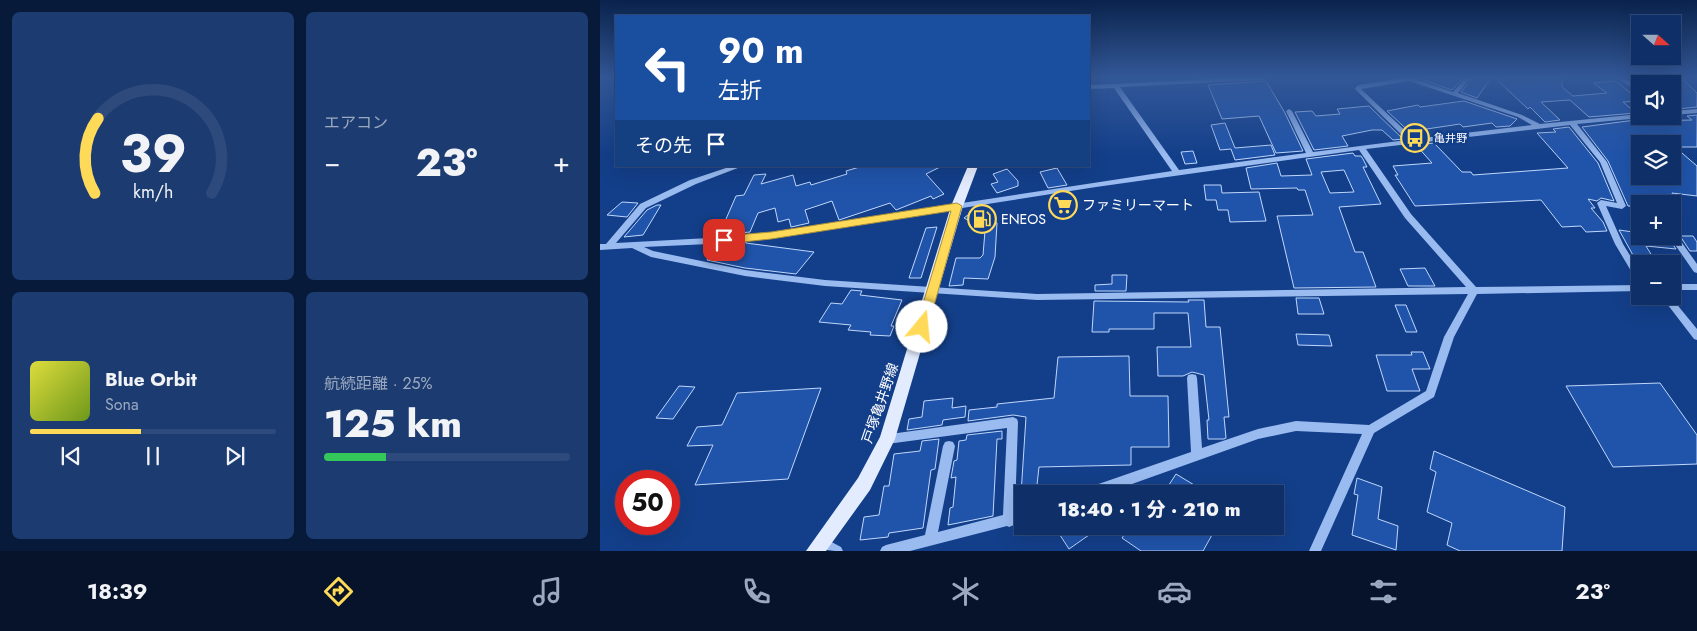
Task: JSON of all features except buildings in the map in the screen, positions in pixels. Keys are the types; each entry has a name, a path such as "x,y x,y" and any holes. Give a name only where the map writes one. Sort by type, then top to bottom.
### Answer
{"main road":[{"name":"戸塚亀井野線","path":"819,547 864,484 887,439 933,292 957,206 973,167"}],"street":[{"path":"1128,104 1176,172"},
{"path":"1373,104 1413,142"},
{"path":"1483,104 1520,116 1539,126"},
{"path":"1289,111 1311,155"},
{"path":"1681,112 1697,111"},
{"path":"602,247 771,236 1176,172 1572,122 1631,117"},
{"path":"1572,122 1603,162 1622,206 1601,203 1619,244 1631,264"},
{"path":"1362,149 1408,216 1474,292"},
{"path":"602,247 643,206 693,182 737,167"},
{"path":"632,245 651,254 745,273 825,283 933,292 1037,297 1631,288"},
{"path":"1679,245 1697,270"},
{"path":"1681,287 1697,287"},
{"path":"1112,485 1258,434 1296,426 1370,430 1430,394 1449,337 1474,292"},
{"path":"1672,305 1697,336"},
{"path":"1192,378 1196,455"},
{"path":"887,439 1013,422 1009,521"},
{"path":"1315,551 1370,430"},
{"path":"930,540 949,446"},
{"path":"886,551 1014,519"},
{"path":"819,547 837,551"}],"place":[{"name":"亀井野","path":"1415,138"},
{"name":"ファミリーマート","path":"1063,205"},
{"name":"ENEOS","path":"982,219"}],"route":[{"path":"724,240 771,236 957,206 922,327"}]}
